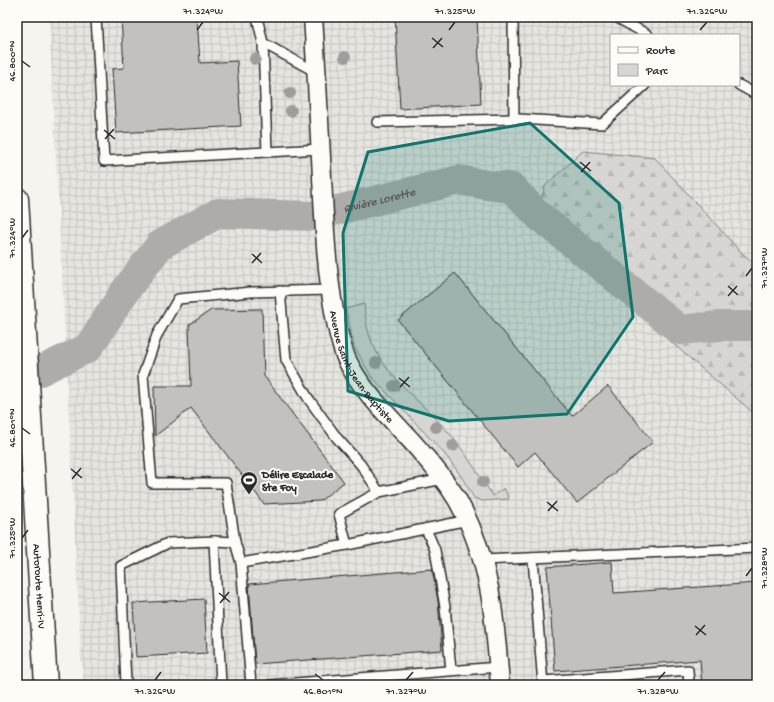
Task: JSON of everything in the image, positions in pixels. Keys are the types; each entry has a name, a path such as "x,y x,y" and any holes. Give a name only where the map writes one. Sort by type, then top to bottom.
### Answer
{"highway":[{"name":"Autoroute Henri-IV","path":"17,199 46,680"}],"street":[{"name":"Avenue Saint-Jean-Baptiste","path":"313,17 326,248 330,290 338,337 347,360 358,380 378,405 408,436 443,479 468,520 483,560 488,580 495,617 500,685"}],"lane":[{"path":"96,17 104,161 321,149"},
{"path":"257,17 263,43 267,152"},
{"path":"513,17 514,119"},
{"path":"616,17 646,34"},
{"path":"263,43 316,72"},
{"path":"378,122 514,119 602,124 644,86"},
{"path":"740,86 757,95"},
{"path":"251,685 241,563 235,542 226,483 152,483 143,375 157,334 178,299 251,292 330,290"},
{"path":"280,291 286,360 308,398 337,438 361,465 379,492"},
{"path":"347,545 339,514 379,492 443,479"},
{"path":"241,563 347,545 468,520"},
{"path":"426,529 435,550 438,564 445,607 451,670"},
{"path":"126,685 121,566 168,543 214,541 235,542"},
{"path":"214,541 221,685"},
{"path":"483,560 757,548"},
{"path":"533,558 543,683 688,670 689,685"},
{"path":"270,685 499,667"}],"highlighted area":[{"path":"530,123 619,203 633,317 567,414 449,421 348,391 343,233 368,152"}],"shaded area":[{"path":"49,17 757,17 757,685 84,685 81,657"}],"green space":[{"path":"583,151 655,158 740,251 757,266 757,416 534,224 545,186"},
{"path":"364,304 369,334 383,363 449,433 467,456 493,496 504,488 509,499 482,501 474,498 461,476 444,453 371,376 354,346 346,309"}],"building":[{"path":"121,17 197,17 200,63 237,61 241,126 116,133 112,69 124,68"},
{"path":"395,17 477,17 481,104 400,109"},
{"path":"455,273 572,416 608,386 653,442 577,503 535,452 518,467 398,320"},
{"path":"262,309 264,376 344,482 320,501 264,504 191,408 155,436 154,386 191,386 189,325 211,310"},
{"path":"612,562 614,593 757,583 757,685 702,685 700,660 555,671 547,567"},
{"path":"432,569 438,601 442,650 255,664 249,584"},
{"path":"204,599 207,653 136,657 133,603"}],"waterway":[{"name":"Rivière Lorette","path":"17,382 88,348 125,291 160,245 218,213 313,216 459,180 512,188 539,216 680,330 719,326 757,326"}],"place":[{"name":"Délire Escalade Ste Foy","path":"249,495"}]}
